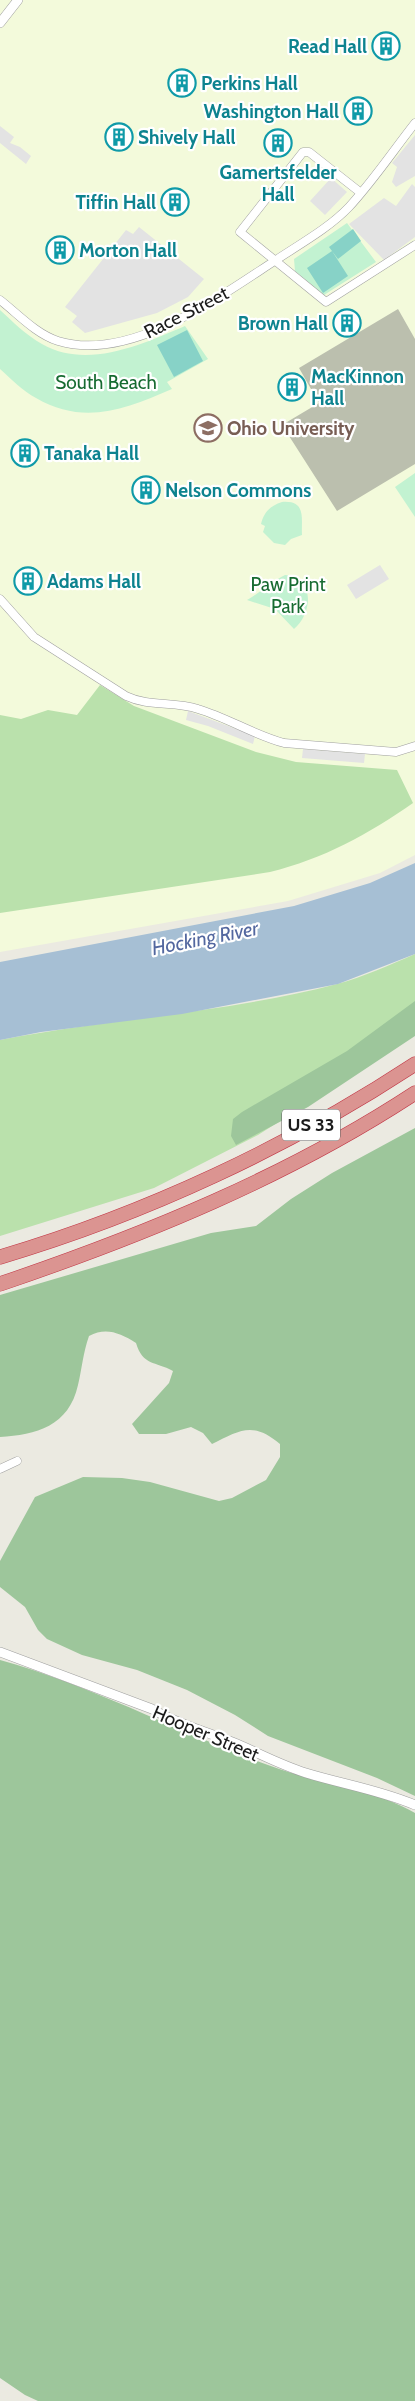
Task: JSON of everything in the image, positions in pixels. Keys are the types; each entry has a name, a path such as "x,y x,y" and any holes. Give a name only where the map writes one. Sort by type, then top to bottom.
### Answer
{"highway":[{"name":"US 33","path":"0,1257 109,1220 229,1167 333,1113 415,1064"},
{"name":"US 33","path":"0,1284 113,1244 199,1208 311,1154 415,1093"}],"street":[{"path":"0,22 18,0"},
{"name":"Race Street","path":"0,300 42,334 57,341 80,345 111,343 142,335 172,322 233,289 341,214 361,193 415,123"},
{"path":"361,193 309,152 303,152 240,232 326,302 415,245"},
{"path":"0,599 22,626 47,647 126,696 138,701 198,709 267,739 284,743 396,752 415,746"},
{"path":"0,1469 17,1461"},
{"name":"Hooper Street","path":"0,1652 152,1709 170,1720 229,1741 270,1760 306,1773 393,1796 415,1805"}],"shaded area":[{"name":"Ohio University","path":"0,0 415,0 415,855 380,873 288,901 0,952"},
{"path":"0,126 14,137 10,143 20,147 31,156 26,164 0,143"},
{"path":"415,135 415,176 396,187 392,182 397,167 392,163"},
{"path":"331,178 347,192 325,215 310,201"},
{"path":"412,184 415,187 415,237 384,260 349,224 384,198 396,206"},
{"path":"139,227 204,279 188,297 157,313 85,333 72,322 77,316 65,307 126,230 133,234"},
{"path":"353,229 361,241 338,259 329,247"},
{"path":"332,251 348,276 323,293 307,268"},
{"path":"398,309 415,339 415,464 337,511 282,425 319,403 299,368"},
{"path":"187,330 203,361 174,377 157,345"},
{"path":"380,565 389,579 356,599 347,585"},
{"path":"188,711 255,736 253,744 208,726 186,720"},
{"path":"303,749 365,754 364,763 302,758"}],"green space":[{"path":"347,223 376,262 324,295 295,271 294,259"},
{"name":"South Beach","path":"0,310 42,344 59,351 77,355 115,352 185,326 208,359 167,382 172,389 138,403 105,412 71,411 36,398 17,385 0,369"},
{"path":"415,473 415,517 395,487"},
{"path":"282,502 296,504 302,517 302,535 291,539 285,545 274,543 263,532 265,526 261,524 268,510"},
{"name":"Paw Print Park","path":"285,575 295,577 302,582 308,597 305,614 294,629 275,609 247,600"},
{"path":"100,685 134,706 256,752 296,762 397,770 413,803 380,825 345,844 290,867 270,872 0,913 0,715 21,719 48,710 77,715"},
{"path":"415,954 415,1018 370,1064 258,1135 154,1188 0,1236 0,1040 42,1032 212,1009 296,994 357,978"},
{"path":"415,1001 415,1036 308,1107 236,1145 231,1136 233,1119 347,1051"},
{"path":"415,1128 415,1796 377,1778 268,1736 235,1715 187,1690 137,1670 82,1655 47,1639 38,1630 25,1607 0,1587 0,1561 35,1497 83,1477 122,1478 150,1482 219,1501 232,1498 266,1480 280,1457 280,1444 262,1432 254,1430 239,1432 212,1444 203,1433 191,1427 166,1434 139,1434 132,1424 169,1383 173,1371 150,1362 142,1356 136,1343 113,1332 95,1333 89,1336 74,1399 59,1419 49,1426 26,1434 0,1437 0,1295 211,1233 256,1226 291,1199 332,1173"},
{"path":"0,1660 102,1696 268,1765 380,1797 415,1813 415,2401 38,2401 25,2395 0,2378"}],"water":[{"name":"Hocking River","path":"415,863 415,954 338,984 182,1014 41,1032 0,1040 0,962 294,906 370,883"}],"place":[{"name":"Read Hall","path":"386,46"},
{"name":"Perkins Hall","path":"182,83"},
{"name":"Washington Hall","path":"358,111"},
{"name":"Shively Hall","path":"119,137"},
{"name":"Gamertsfelder Hall","path":"278,143"},
{"name":"Tiffin Hall","path":"175,202"},
{"name":"Morton Hall","path":"60,250"},
{"name":"Brown Hall","path":"347,323"},
{"name":"MacKinnon Hall","path":"292,387"},
{"name":"Ohio University","path":"208,428"},
{"name":"Tanaka Hall","path":"25,453"},
{"name":"Nelson Commons","path":"146,490"},
{"name":"Adams Hall","path":"28,581"}]}
